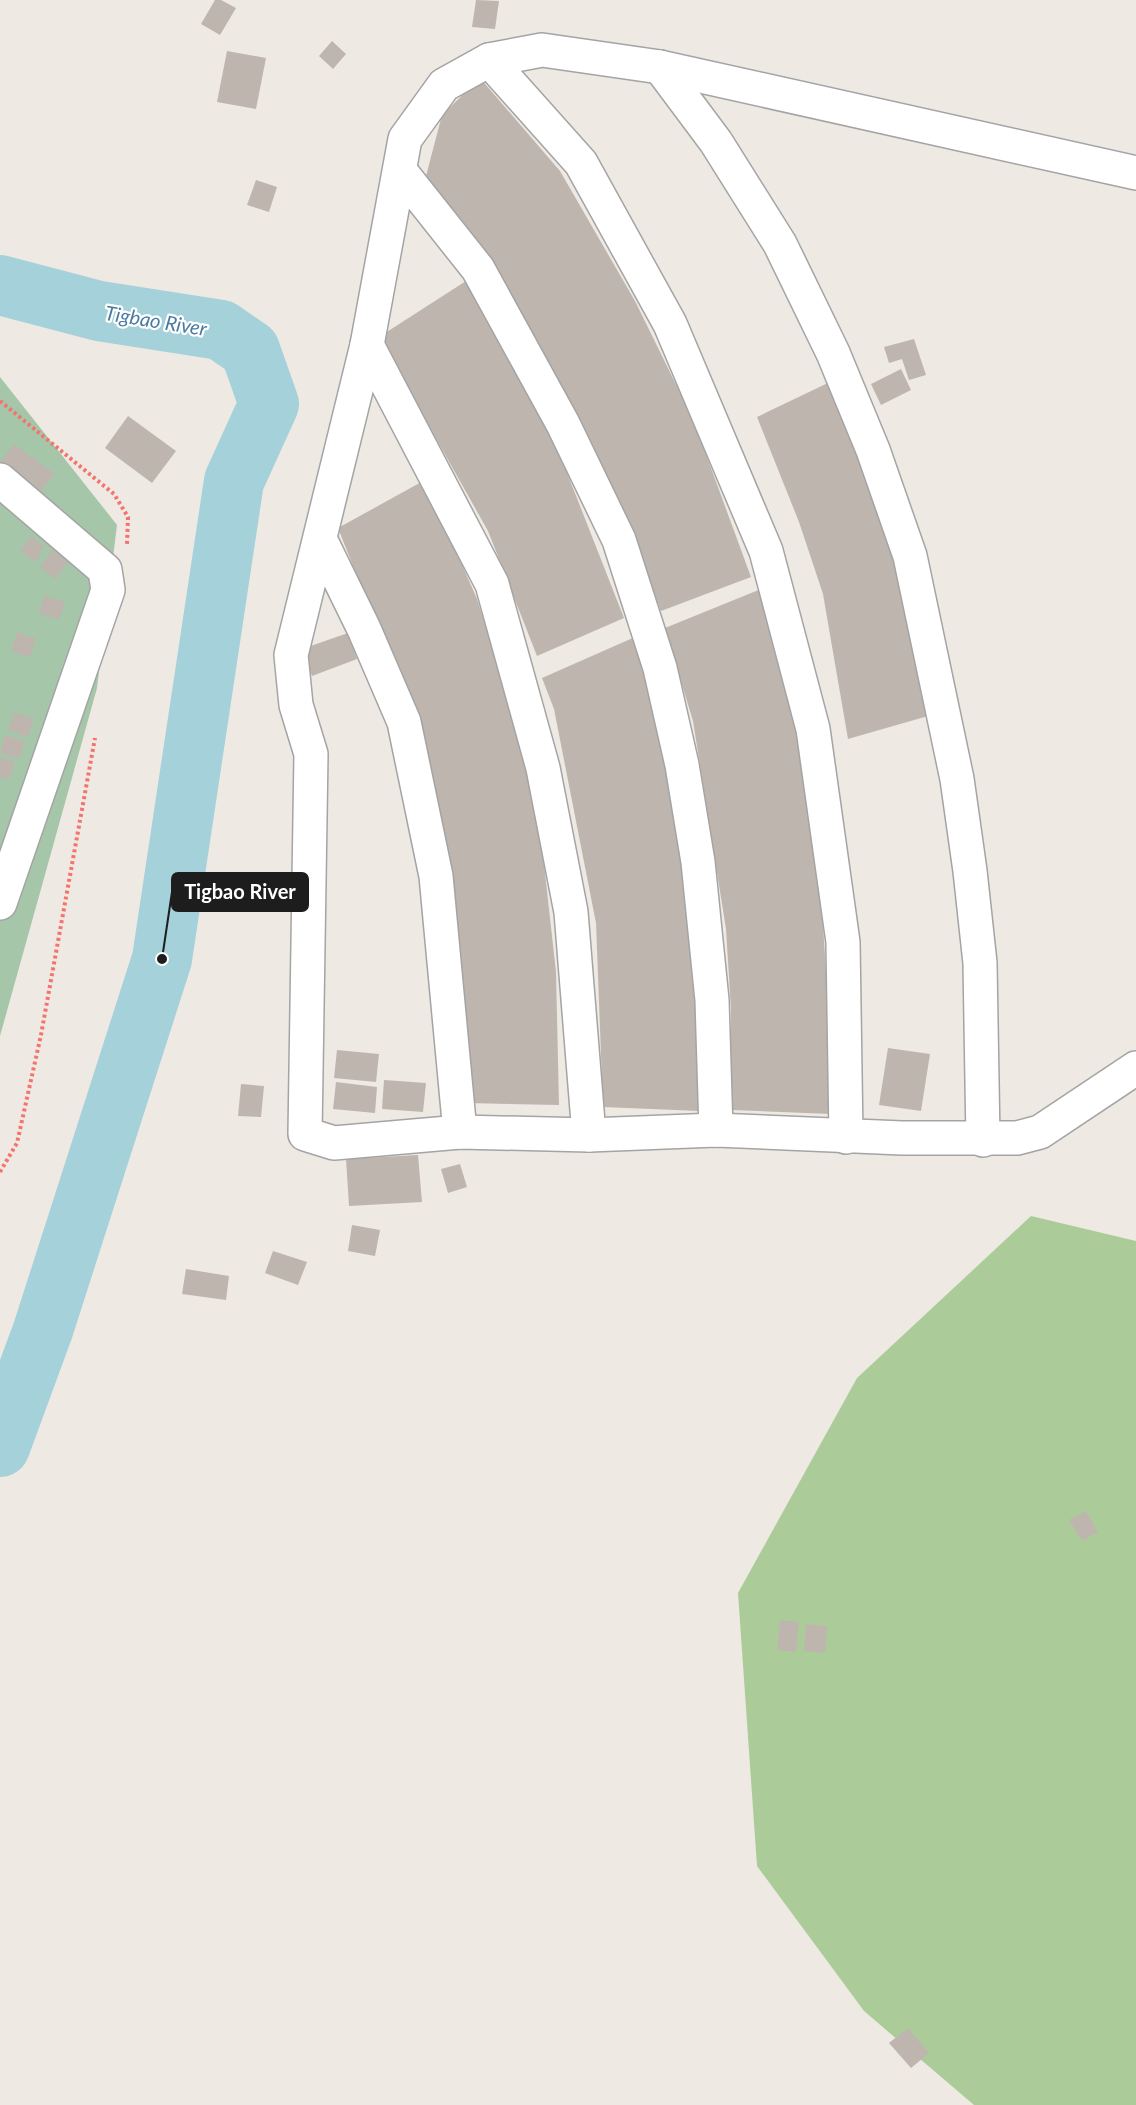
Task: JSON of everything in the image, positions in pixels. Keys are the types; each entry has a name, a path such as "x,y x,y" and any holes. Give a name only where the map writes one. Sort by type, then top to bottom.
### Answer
{"street":[{"path":"1136,173 660,68 542,50 489,60 444,85 405,139 401,172 367,345 291,656 297,705 311,754 305,1134 334,1143 460,1132 589,1135 716,1130 846,1137 983,1140 1017,1138 1040,1132 1136,1068"},
{"path":"489,60 581,163 670,324 766,551 813,729 843,942 846,1137"},
{"path":"660,68 716,142 780,244 832,353 873,450 910,556 957,779 970,871 980,963 983,1140"},
{"path":"401,172 478,269 563,424 619,540 660,668 684,776 698,862 712,1000 716,1130"},
{"path":"367,345 492,584 543,768 571,912 589,1135"},
{"path":"0,480 105,570 108,590 0,903"},
{"path":"320,539 364,629 404,723 436,876 460,1132"}],"green space":[{"path":"0,377 117,525 97,688 0,1036"},
{"path":"1031,1216 1136,1241 1136,2105 974,2105 864,2011 757,1866 738,1593 857,1378"}],"building":[{"path":"215,0 221,0 236,8 220,35 201,24"},
{"path":"476,0 499,1 495,29 472,27"},
{"path":"332,41 346,54 333,69 319,56"},
{"path":"227,51 266,58 256,109 217,102"},
{"path":"480,78 560,171 635,301 693,419 751,577 661,611 624,510 500,273 426,176 442,115"},
{"path":"256,180 277,187 269,212 247,205"},
{"path":"466,281 549,427 624,618 537,656 488,531 379,337"},
{"path":"914,339 926,375 909,380 902,359 889,363 884,347"},
{"path":"901,369 911,390 881,405 871,384"},
{"path":"832,381 882,503 935,714 848,739 823,594 799,522 757,417"},
{"path":"128,416 176,451 152,483 105,448"},
{"path":"14,444 55,474 40,492 0,462"},
{"path":"425,480 477,599 515,719 541,837 556,972 559,1105 466,1103 443,841 357,576 338,528"},
{"path":"30,536 44,546 36,562 20,551"},
{"path":"52,550 68,562 55,579 40,567"},
{"path":"761,589 790,698 806,781 820,877 830,1035 831,1114 731,1110 731,1009 726,929 693,721 665,628"},
{"path":"45,595 65,602 59,620 39,613"},
{"path":"17,632 36,639 30,657 11,651"},
{"path":"348,633 357,659 312,676 302,649"},
{"path":"635,637 670,766 697,975 699,1111 603,1107 596,923 554,709 542,678"},
{"path":"14,712 34,719 28,737 8,730"},
{"path":"5,735 25,741 19,759 0,753"},
{"path":"0,757 15,762 9,780 0,778"},
{"path":"888,1048 930,1054 921,1111 879,1105"},
{"path":"337,1050 379,1054 376,1082 334,1078"},
{"path":"384,1080 426,1083 423,1112 382,1109"},
{"path":"336,1082 377,1087 375,1113 333,1109"},
{"path":"241,1084 264,1086 261,1117 238,1116"},
{"path":"418,1155 422,1202 349,1206 346,1159"},
{"path":"460,1164 467,1187 448,1193 441,1169"},
{"path":"352,1225 380,1230 375,1256 348,1251"},
{"path":"273,1251 307,1262 298,1285 265,1273"},
{"path":"186,1269 229,1276 226,1300 182,1294"},
{"path":"1086,1511 1098,1532 1082,1541 1069,1520"},
{"path":"780,1620 799,1622 796,1652 777,1650"},
{"path":"806,1624 827,1626 825,1653 804,1651"},
{"path":"908,2028 929,2053 911,2068 889,2043"}],"waterway":[{"name":"Tigbao River","path":"0,285 99,311 221,330 250,350 269,404 234,481 162,959 43,1330 0,1447"}],"place":[{"name":"Tigbao River","path":"162,959"}]}
